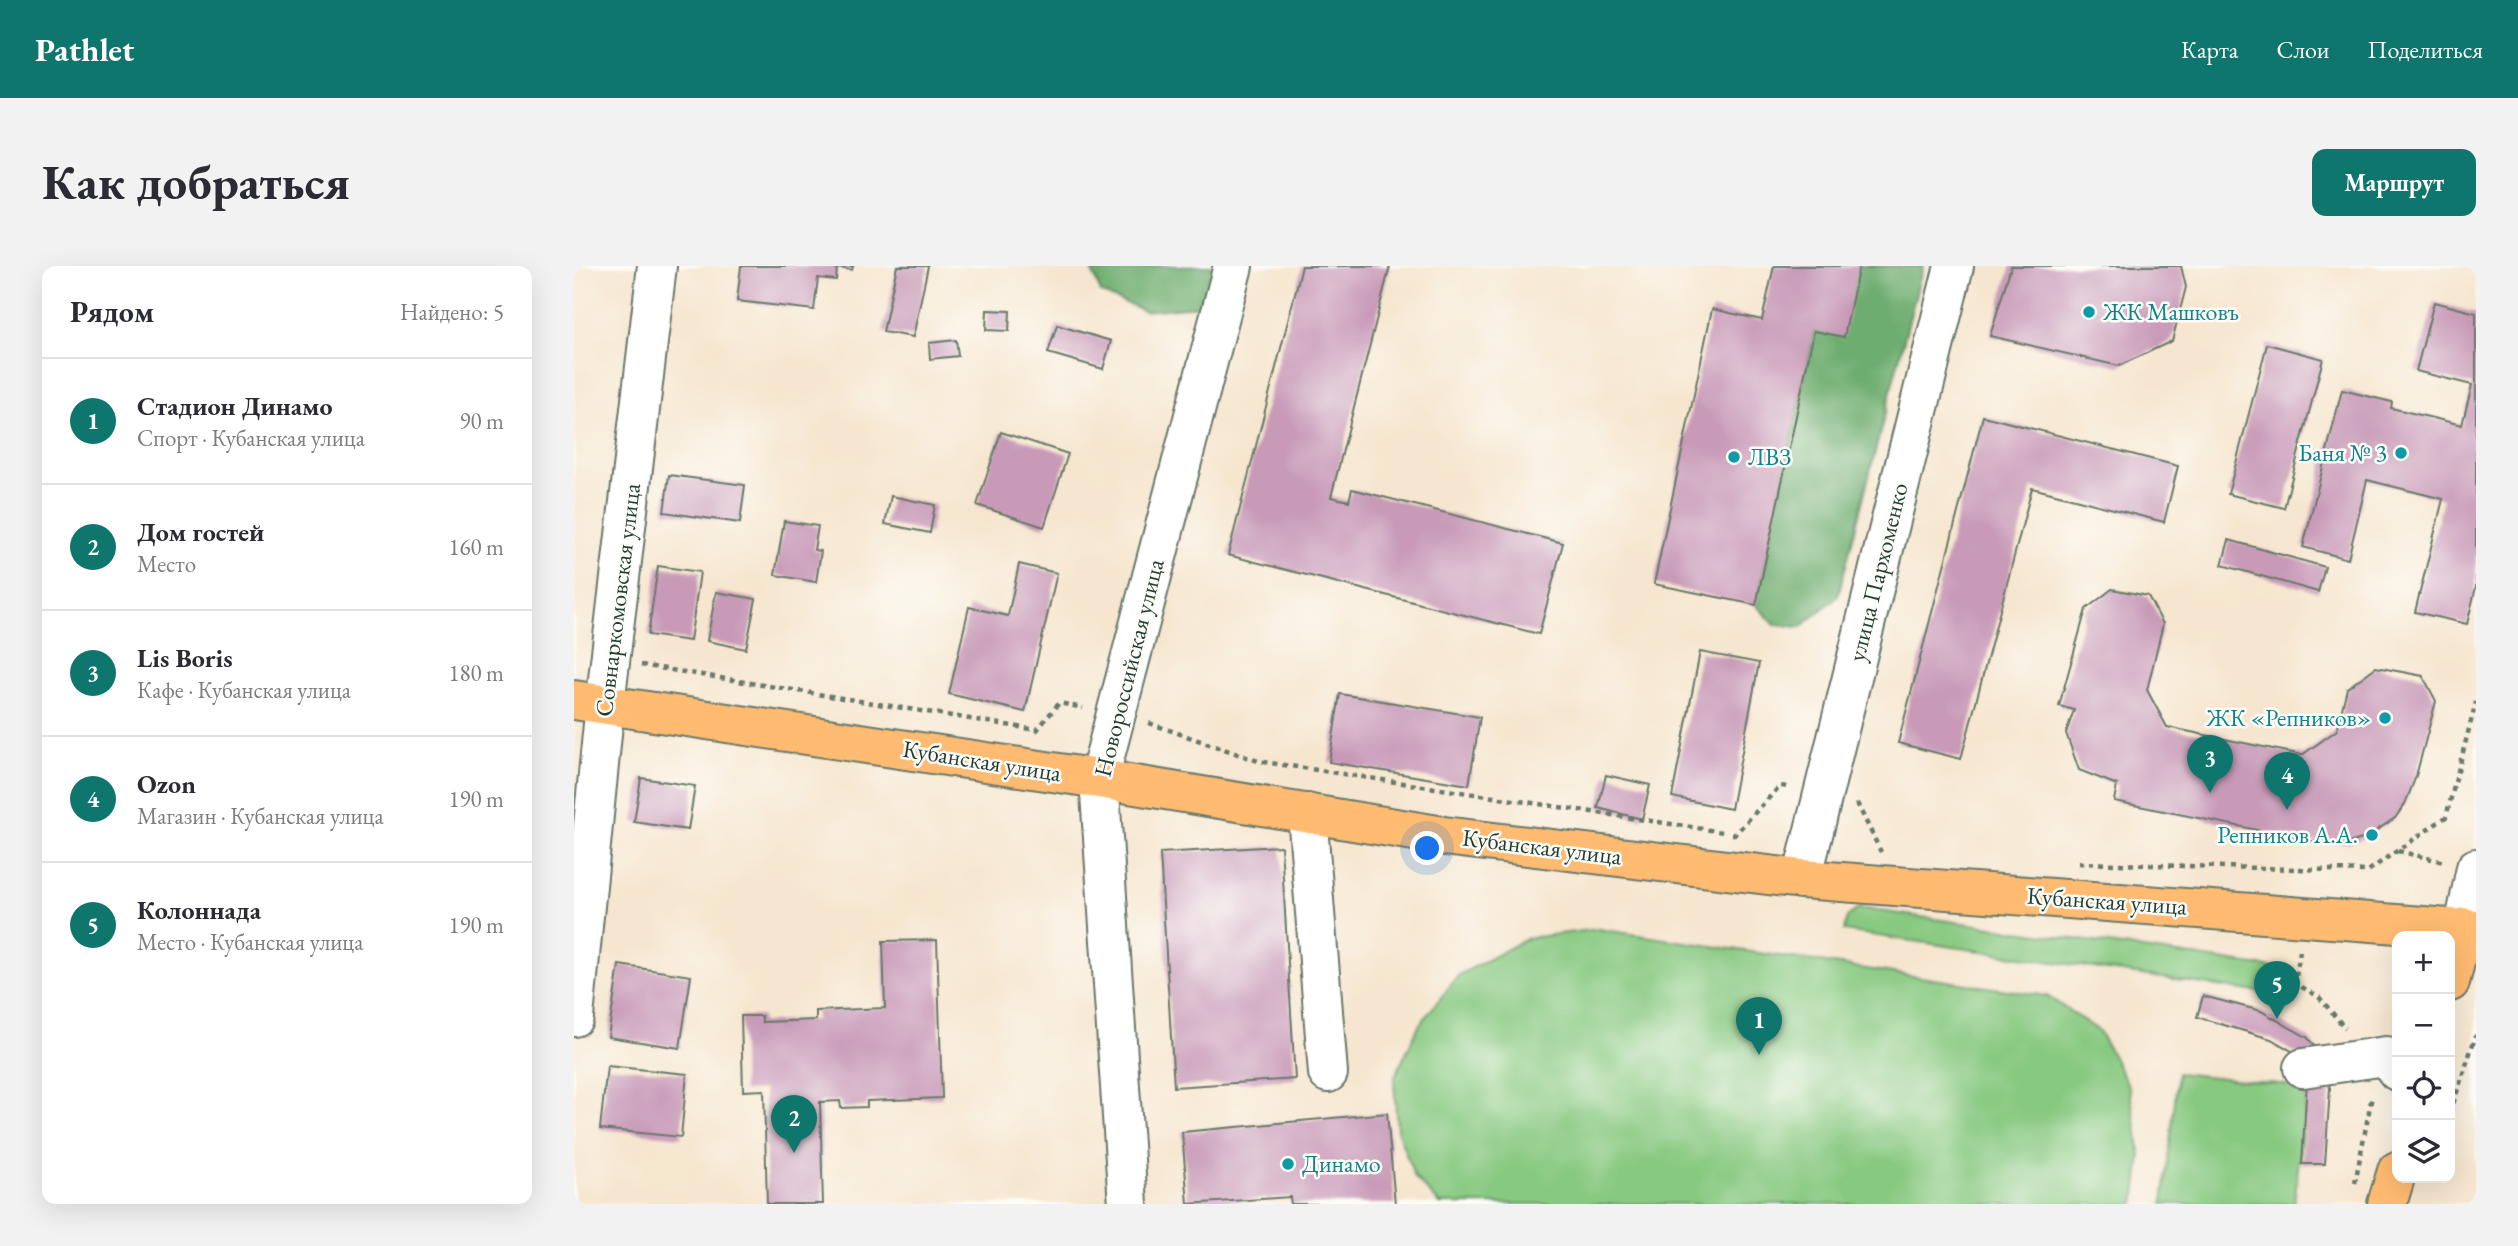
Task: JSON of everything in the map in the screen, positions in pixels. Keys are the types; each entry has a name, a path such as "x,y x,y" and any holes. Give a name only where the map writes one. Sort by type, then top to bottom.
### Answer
{"main road":[{"name":"Кубанская улица","path":"590,702 1099,779 1444,835 1802,879 2470,928"},
{"path":"2455,968 2470,928"},
{"path":"2386,1204 2393,1183"}],"street":[{"name":"Совнаркомовская улица","path":"574,1017 590,702 610,660 657,266"},
{"name":"Новороссийская улица","path":"1128,1204 1099,779 1233,266"},
{"name":"улица Пархоменко","path":"1802,879 1954,266"},
{"path":"1307,813 1328,1073"},
{"path":"2470,928 2476,869"},
{"path":"2303,1068 2386,1056 2392,1064"}],"path":[{"path":"610,660 1037,730 1059,703 1164,727 1258,761 1735,834 1780,786 1854,797 1884,857"},
{"path":"2077,863 2368,871 2446,817 2476,702"},
{"path":"2397,851 2476,869"},
{"path":"2455,1098 2476,1035"}],"green space":[{"path":"1090,266 1228,266 1208,305 1145,311 1101,293"},
{"path":"1859,266 1923,266 1838,596 1801,627 1775,625 1756,605 1814,331"},
{"path":"1859,908 2283,969 2278,995 1844,931 1847,917"},
{"path":"1598,929 2047,996 2099,1031 2129,1087 2141,1155 2135,1204 1440,1204 1415,1178 1397,1130 1394,1079 1419,1025 1459,975 1528,938"},
{"path":"2178,1073 2307,1087 2294,1204 2163,1204"}],"building":[{"path":"741,266 853,266 852,270 837,268 836,280 818,278 814,310 737,301"},
{"path":"897,266 928,266 913,337 883,332"},
{"path":"1302,266 1390,266 1331,497 1349,501 1352,489 1563,543 1539,634 1228,555"},
{"name":"ЛВЗ","path":"1774,266 1859,266 1844,337 1814,331 1756,605 1654,584 1712,309 1762,320"},
{"name":"ЖК Машковъ","path":"2011,266 2181,266 2186,287 2172,341 2119,366 1990,336"},
{"name":"Баня № 3","path":"2434,302 2476,313 2476,587 2467,624 2415,612 2443,499 2367,480 2348,559 2303,547 2342,390 2392,402 2391,408 2462,425 2472,385 2416,371"},
{"path":"987,310 1010,311 1009,331 986,330"},
{"path":"1057,325 1111,341 1103,369 1048,353"},
{"path":"956,340 958,356 930,359 929,343"},
{"path":"2267,344 2323,359 2284,508 2228,494"},
{"path":"1983,416 2178,466 2164,522 2032,488 1961,759 1898,743"},
{"path":"1001,432 1068,454 1044,527 977,505"},
{"path":"669,475 745,485 740,523 664,512"},
{"path":"891,496 935,505 930,533 885,524"},
{"path":"784,521 818,526 814,550 821,551 816,582 775,575"},
{"path":"2229,540 2325,567 2318,592 2222,565"},
{"path":"1019,564 1057,573 1025,712 949,694 969,607 1008,616"},
{"path":"658,566 700,572 690,641 648,635"},
{"name":"ЖК «Репников»","path":"2112,589 2148,596 2163,624 2147,690 2167,727 2302,755 2337,730 2347,688 2376,667 2423,676 2436,701 2416,776 2405,804 2395,818 2365,838 2349,843 2322,843 2114,801 2117,785 2079,770 2066,733 2074,710 2059,706 2086,609"},
{"path":"716,592 756,599 746,649 707,641"},
{"path":"1700,652 1759,663 1731,809 1672,797"},
{"path":"1340,694 1480,717 1469,785 1329,762"},
{"path":"1606,775 1650,785 1642,819 1598,808"},
{"path":"641,778 695,786 688,830 634,822"},
{"path":"1281,846 1295,1079 1174,1087 1160,853"},
{"path":"937,940 942,1098 867,1101 867,1107 841,1108 840,1101 820,1102 823,1204 767,1204 764,1090 743,1091 741,1016 762,1016 762,1022 816,1020 816,1011 885,1008 883,941"},
{"path":"619,965 691,976 680,1048 608,1037"},
{"path":"2203,996 2261,1011 2308,1038 2318,1051 2330,1088 2325,1164 2302,1164 2307,1081 2302,1057 2271,1039 2197,1017"},
{"path":"607,1066 687,1074 681,1137 600,1129"},
{"name":"Динамо","path":"1387,1113 1395,1204 1291,1204 1290,1197 1188,1204 1182,1132"}],"place":[{"name":"ЖК Машковъ","path":"2089,312"},
{"name":"Баня № 3","path":"2401,453"},
{"name":"ЛВЗ","path":"1734,457"},
{"name":"ЖК «Репников»","path":"2385,718"},
{"name":"Lis Boris","path":"2210,793"},
{"name":"Ozon","path":"2287,810"},
{"name":"Репников А.А.","path":"2372,835"},
{"name":"Колоннада","path":"2277,1019"},
{"name":"Стадион Динамо","path":"1759,1055"},
{"name":"Дом гостей","path":"794,1153"},
{"name":"Динамо","path":"1288,1164"}]}
